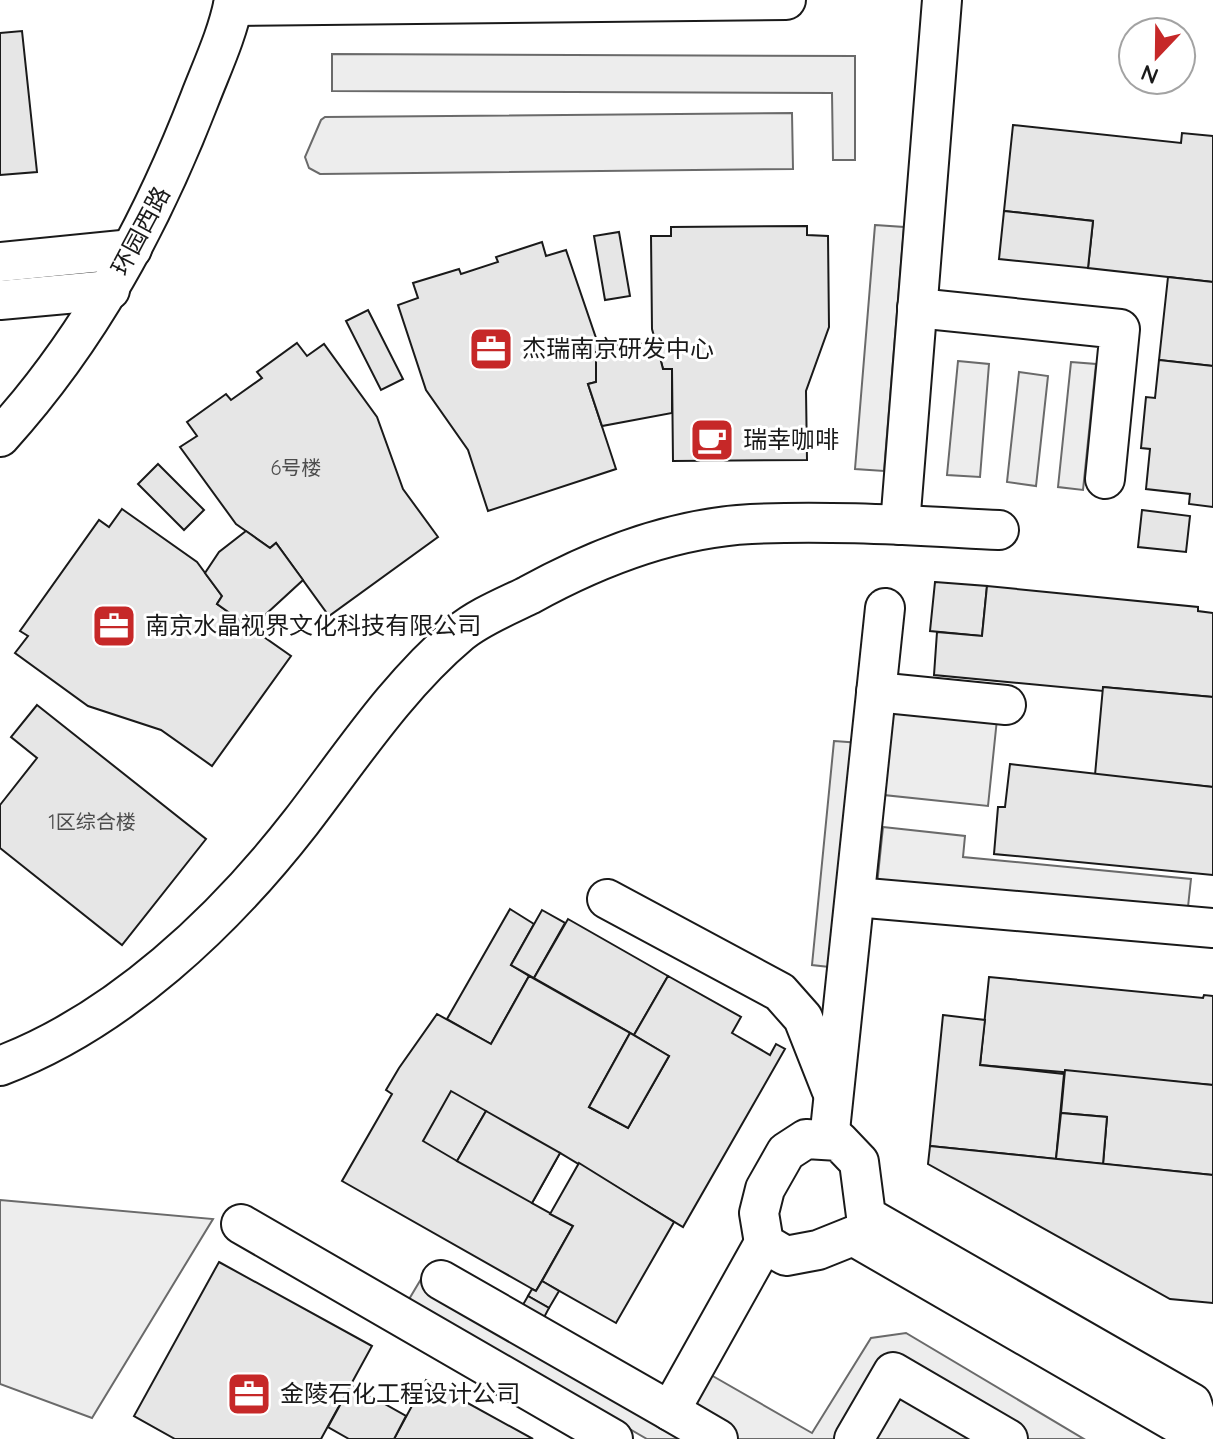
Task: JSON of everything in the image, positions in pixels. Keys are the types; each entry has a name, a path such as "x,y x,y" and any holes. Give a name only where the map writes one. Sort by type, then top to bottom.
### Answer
{"street":[{"path":"233,3 786,0"},
{"path":"900,525 942,0"},
{"name":"环园西路","path":"0,437 41,392 110,290 168,181 233,3"},
{"path":"0,262 132,249"},
{"path":"0,300 110,290"},
{"path":"917,308 1120,329 1105,479"},
{"path":"0,1066 31,1054 136,991 204,930 298,826 400,693 462,631 568,573 655,541 749,524 900,525 999,530"},
{"path":"829,1140 885,608"},
{"path":"876,692 1006,705"},
{"path":"855,897 1213,928"},
{"path":"607,899 780,992 803,1018 833,1096"},
{"path":"670,1411 764,1243 759,1213 765,1189 786,1152 806,1139 829,1140 839,1141 859,1162 866,1216 1192,1403 1184,1434 853,1236 818,1250 786,1256 764,1243"},
{"path":"241,1224 613,1439"},
{"path":"441,1280 718,1439"},
{"path":"863,1436 893,1372 1008,1439"}],"shaded area":[{"path":"332,54 855,56 855,160 833,160 832,93 332,91"},
{"path":"792,113 793,169 320,174 309,168 305,157 325,117"},
{"path":"875,225 904,227 884,471 855,469"},
{"path":"958,361 989,364 980,477 947,475"},
{"path":"1071,362 1096,364 1083,490 1058,487"},
{"path":"1019,372 1048,376 1036,486 1007,482"},
{"path":"894,708 997,719 988,806 884,795"},
{"path":"834,741 861,743 838,968 812,965"},
{"path":"883,827 965,836 963,857 1191,879 1187,916 877,885"},
{"path":"0,1200 213,1219 92,1418 0,1384"},
{"path":"424,1274 676,1419 704,1371 812,1433 871,1338 906,1333 1084,1439 647,1439 408,1301"}],"building":[{"path":"22,31 37,172 0,175 0,33"},
{"path":"1013,125 1181,143 1182,133 1213,136 1213,282 1088,268 1093,221 1004,211"},
{"path":"1004,211 1093,221 1088,268 999,259"},
{"path":"807,226 807,235 828,236 829,327 806,391 807,460 673,461 672,369 663,369 652,329 651,236 671,236 671,227"},
{"path":"619,232 630,296 605,300 594,236"},
{"path":"542,242 546,256 566,250 597,341 596,382 588,384 616,469 488,511 468,450 426,390 398,305 418,298 413,283 459,269 461,274 498,262 496,257"},
{"path":"1168,277 1213,282 1213,366 1159,360"},
{"path":"368,310 403,379 381,390 346,321"},
{"path":"656,342 663,369 672,369 672,413 602,426 588,384 596,382 596,352 623,343"},
{"path":"297,343 307,356 324,344 377,417 403,489 438,537 329,616 276,543 270,548 236,524 180,447 197,436 187,422 226,394 231,400 262,378 257,372"},
{"path":"1159,360 1213,366 1213,507 1189,504 1190,494 1146,489 1150,449 1141,448 1146,397 1155,398"},
{"path":"158,464 204,510 184,530 138,484"},
{"path":"122,509 197,562 222,596 217,604 291,656 212,766 161,730 88,706 15,653 28,636 20,631 99,520 109,527"},
{"path":"1142,510 1190,516 1186,552 1138,547"},
{"path":"246,531 270,548 276,543 303,580 251,628 217,604 222,596 205,573 219,552"},
{"path":"935,582 987,586 982,636 930,631"},
{"path":"987,586 1198,607 1198,611 1213,613 1213,697 1103,687 1103,691 934,675 937,632 982,636"},
{"path":"1103,687 1213,697 1213,787 1095,775"},
{"path":"37,705 206,839 122,945 0,848 0,805 37,758 11,737"},
{"path":"1010,764 1213,787 1213,875 994,854 998,807 1005,807"},
{"path":"510,909 534,924 511,965 529,976 491,1044 447,1019"},
{"path":"542,910 565,923 534,978 511,965"},
{"path":"568,919 668,976 634,1035 534,978"},
{"path":"529,976 630,1033 589,1107 628,1128 669,1056 634,1035 668,976 741,1017 732,1033 770,1055 776,1044 785,1049 683,1227 560,1153 532,1203 573,1226 536,1291 342,1181 392,1094 386,1090 437,1014 491,1044"},
{"path":"989,977 1203,998 1204,995 1213,996 1213,1085 980,1065"},
{"path":"943,1015 985,1020 980,1065 1064,1074 1056,1159 930,1146"},
{"path":"630,1033 669,1056 628,1128 589,1107"},
{"path":"1065,1070 1213,1085 1213,1175 1103,1164 1107,1117 1061,1113"},
{"path":"451,1091 486,1111 457,1161 423,1141"},
{"path":"486,1111 560,1153 532,1203 457,1161"},
{"path":"1061,1113 1107,1117 1103,1164 1056,1159"},
{"path":"930,1146 1213,1175 1213,1303 1170,1299 928,1164"},
{"path":"579,1163 674,1222 616,1323 542,1281 573,1226 550,1214"},
{"path":"219,1262 372,1346 321,1439 175,1439 134,1416"},
{"path":"542,1281 559,1291 549,1308 528,1296 532,1289 536,1291"},
{"path":"528,1296 549,1308 539,1327 517,1315"},
{"path":"426,1380 533,1439 394,1439"},
{"path":"351,1385 406,1416 394,1439 349,1439 328,1427"}],"place":[{"name":"杰瑞南京研发中心","path":"491,349"},
{"name":"瑞幸咖啡","path":"712,440"},
{"name":"南京水晶视界文化科技有限公司","path":"114,626"},
{"name":"金陵石化工程设计公司","path":"249,1394"}]}
